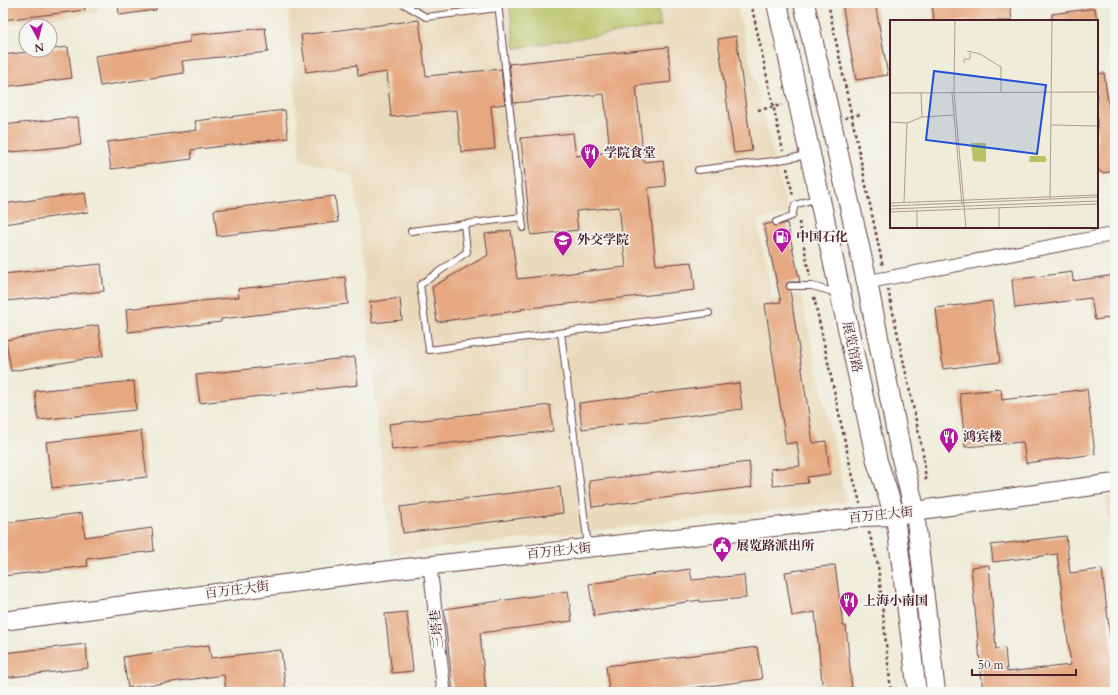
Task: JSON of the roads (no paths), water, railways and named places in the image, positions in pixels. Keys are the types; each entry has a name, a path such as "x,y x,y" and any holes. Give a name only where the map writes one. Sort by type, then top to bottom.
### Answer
{"main road":[{"name":"展览馆路","path":"777,3 877,461 895,516 918,692"},
{"name":"展览馆路","path":"804,3 867,282 902,458 915,512 936,692"},
{"name":"百万庄大街","path":"3,621 430,566 864,517 895,516 1115,483"}],"street":[{"path":"867,282 1115,234"},
{"name":"三塔巷","path":"430,566 444,692"}],"lane":[{"path":"402,3 426,17 498,6 523,228"},
{"path":"698,170 785,159 810,154"},
{"path":"776,222 792,216 795,205 819,197"},
{"path":"412,231 522,217"},
{"path":"464,224 467,252 420,285 429,350 709,313"},
{"path":"790,286 812,286 841,294"},
{"path":"561,333 588,548"}],"place":[{"name":"学院食堂","path":"590,170"},
{"name":"中国石化","path":"782,254"},
{"name":"外交学院","path":"563,257"},
{"name":"鸿宾楼","path":"949,454"},
{"name":"展览路派出所","path":"722,563"},
{"name":"上海小南国","path":"849,618"}]}
